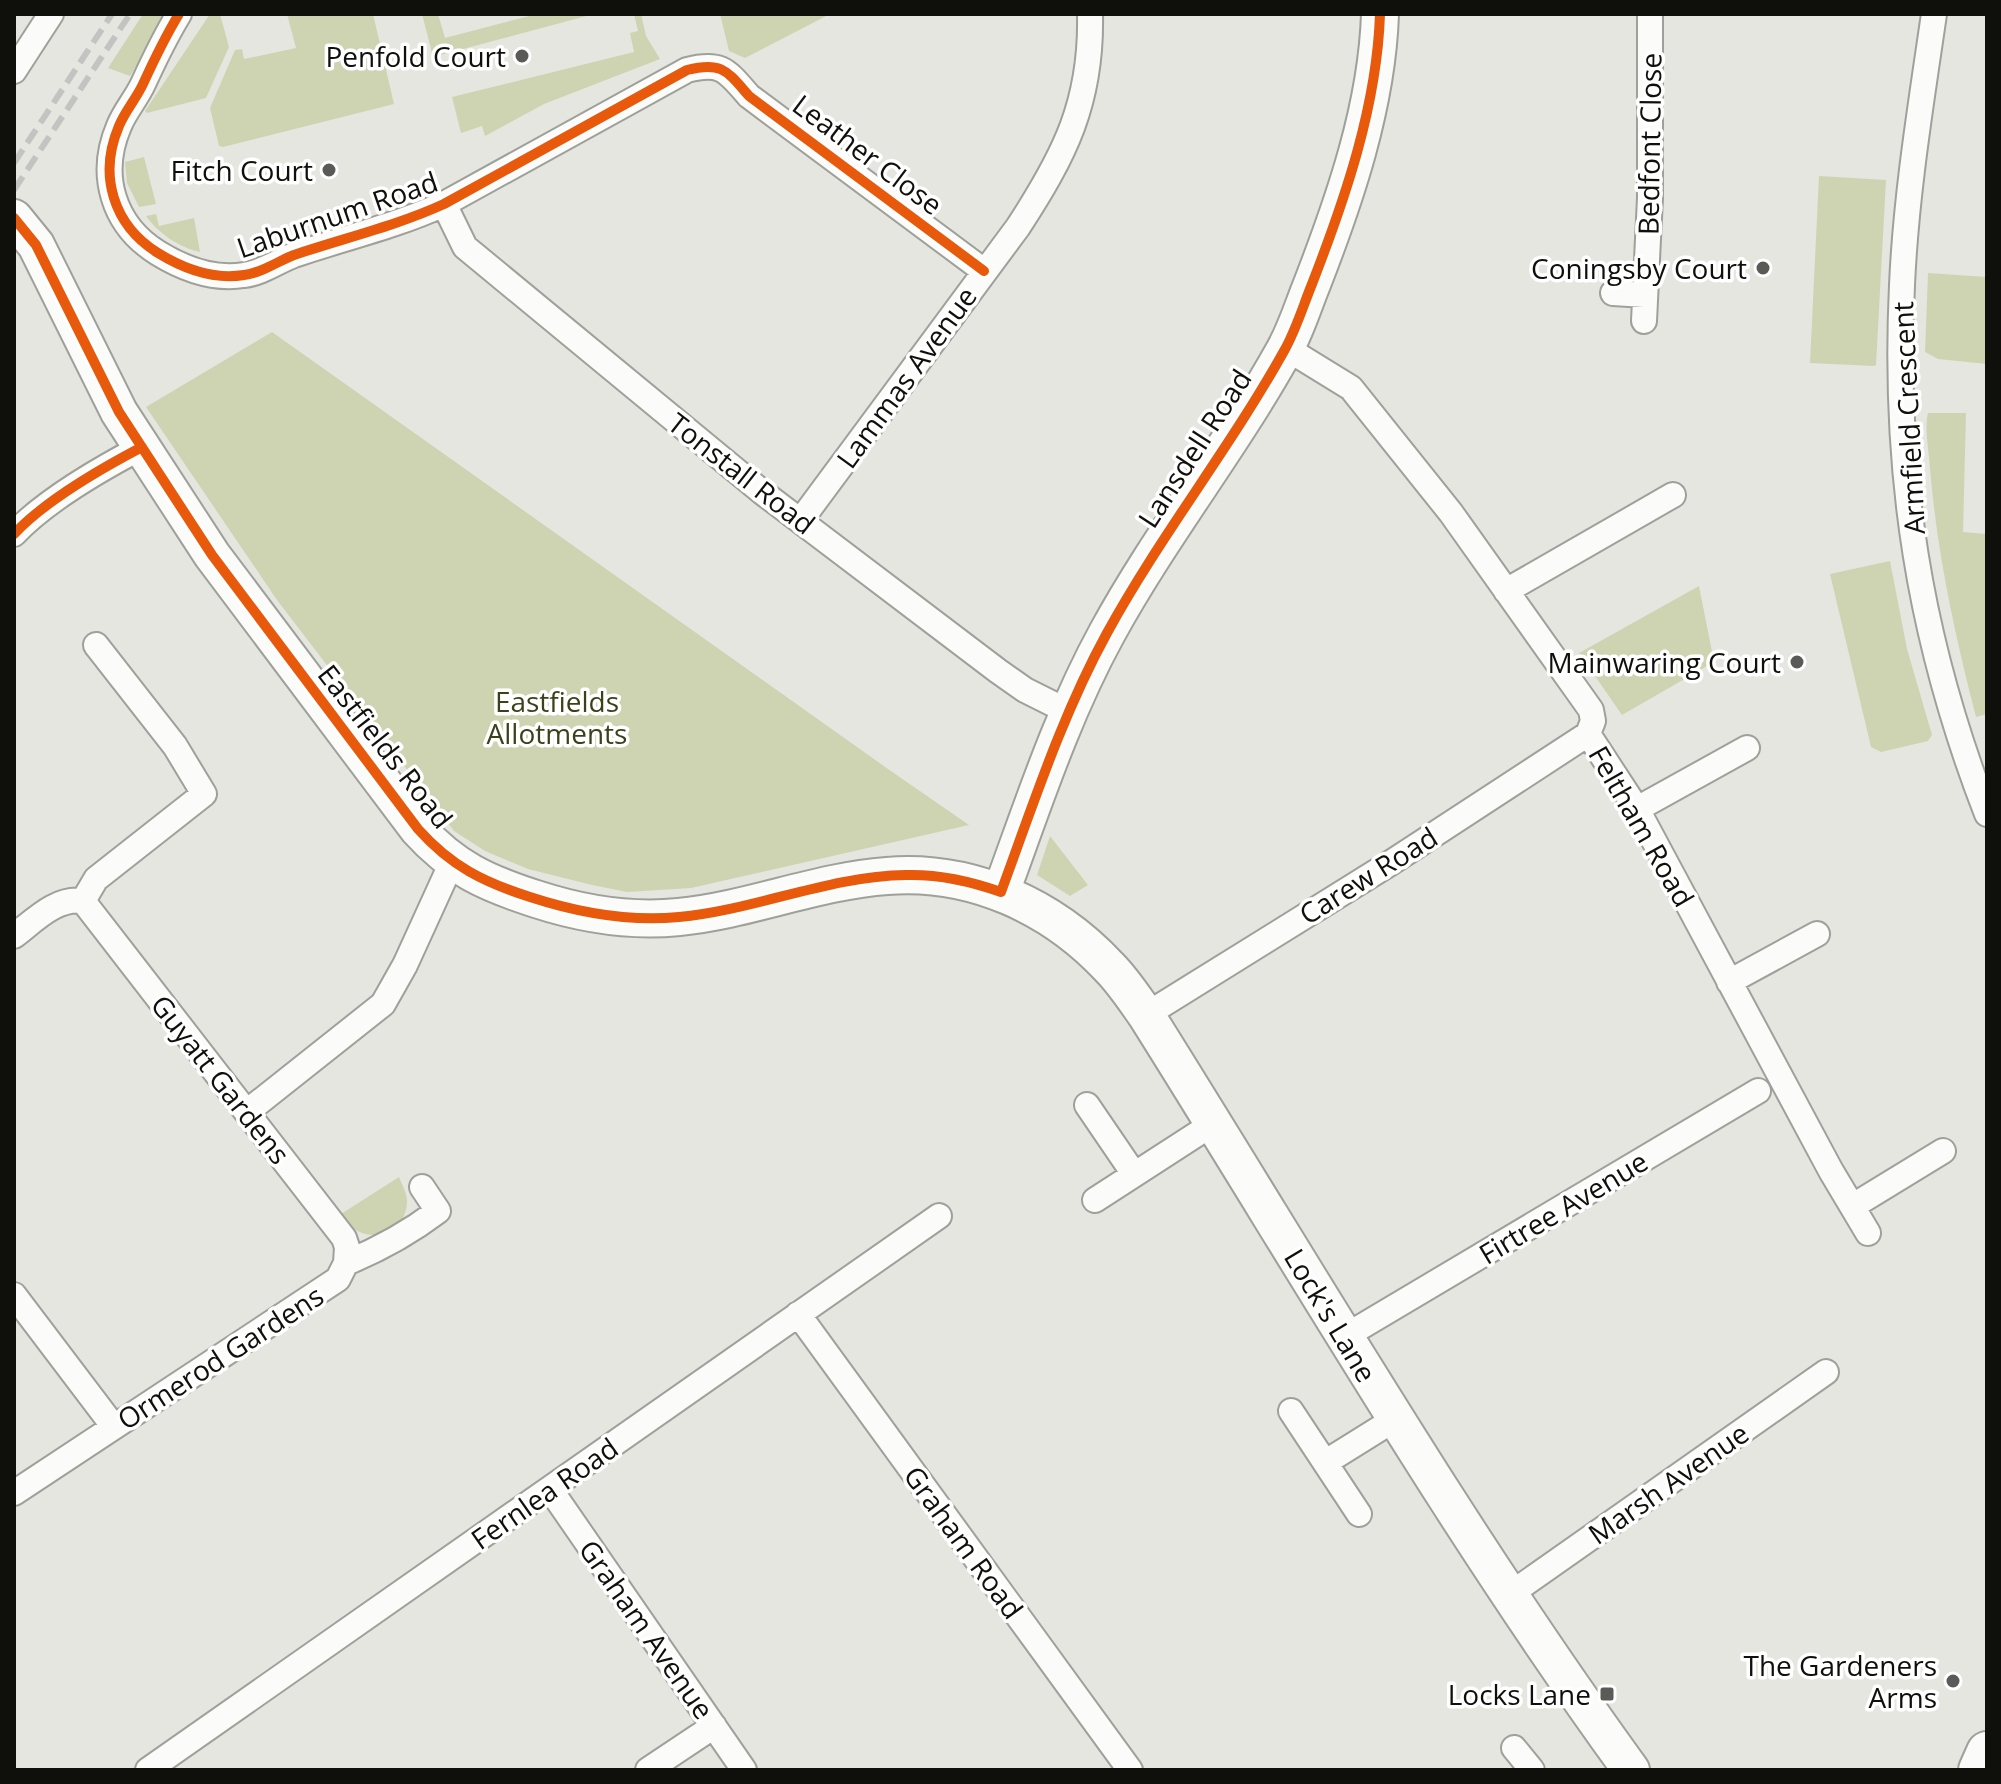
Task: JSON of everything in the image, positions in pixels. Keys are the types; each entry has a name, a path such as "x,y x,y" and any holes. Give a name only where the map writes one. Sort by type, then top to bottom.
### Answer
{"main road":[{"path":"1979,1770 1987,1752"}],"street":[{"path":"14,71 51,14"},
{"name":"Laburnum Road","path":"179,14 120,123 111,153 111,186 115,206 136,235 154,250 192,270 219,276 247,275 297,254 417,216 687,70 707,65 728,72"},
{"name":"Lammas Avenue","path":"801,520 1018,227 1049,179 1075,122 1089,67 1090,14"},
{"name":"Lansdell Road","path":"1001,892 1069,712 1105,636 1146,565 1231,439 1286,348 1346,189 1370,89 1380,14"},
{"name":"Bedfont Close","path":"1644,321 1650,198 1650,14"},
{"name":"Armfield Crescent","path":"1934,14 1911,181 1902,284 1900,370 1904,460 1909,524 1928,631 1948,703 1987,814"},
{"name":"Leather Close","path":"728,72 749,96 984,271"},
{"name":"Tonstall Road","path":"444,204 465,247 762,492 998,671 1025,690 1069,712"},
{"name":"Eastfields Road","path":"14,218 36,245 119,412 212,555 418,829 452,862 486,881 548,903 610,917 695,915 887,876 944,877 1001,892"},
{"path":"1613,293 1645,295"},
{"name":"Feltham Road","path":"1286,348 1351,388 1451,513 1591,710 1593,721 1588,734 1637,809 1831,1171 1868,1233"},
{"path":"14,534 37,513 142,447"},
{"path":"1506,591 1673,495"},
{"path":"14,936 55,906 73,899 83,901 96,879 204,794 175,746 96,645"},
{"name":"Carew Road","path":"1146,1015 1392,862 1588,734"},
{"path":"1637,809 1747,748"},
{"path":"248,1111 383,1004 405,965 452,862"},
{"name":"Lock's Lane","path":"1001,892 1036,909 1082,942 1110,967 1146,1015 1395,1419 1621,1766"},
{"name":"Guyatt Gardens","path":"83,901 344,1238 346,1263"},
{"path":"1729,982 1817,934"},
{"name":"Firtree Avenue","path":"1344,1337 1758,1091"},
{"path":"1087,1105 1134,1174"},
{"path":"1095,1200 1214,1123"},
{"path":"1853,1206 1943,1151"},
{"name":"Ormerod Gardens","path":"14,1493 338,1279 346,1263 406,1235 438,1211 422,1187"},
{"name":"Fernlea Road","path":"148,1770 939,1216"},
{"path":"14,1295 114,1427"},
{"name":"Graham Road","path":"798,1314 1130,1770"},
{"name":"Marsh Avenue","path":"1509,1595 1826,1372"},
{"path":"1291,1411 1359,1514"},
{"path":"1326,1462 1395,1419"},
{"name":"Graham Avenue","path":"550,1489 744,1770"},
{"path":"648,1770 714,1726"},
{"path":"1514,1748 1532,1770"}],"green space":[{"path":"143,14 168,14 130,76 108,68"},
{"path":"210,14 220,14 229,47 206,98 147,113 145,111"},
{"path":"287,14 373,14 394,104 219,146 210,108 235,50 242,49 244,59 296,48"},
{"path":"422,14 438,14 445,38 537,14 594,14 433,57"},
{"path":"634,14 641,14 646,36 660,59 544,104 485,136 482,126 461,133 452,97 634,52 630,33 638,31"},
{"path":"720,14 830,14 745,58 729,51"},
{"path":"144,157 156,204 139,207 127,183 125,162"},
{"path":"1819,176 1886,180 1874,366 1810,363"},
{"path":"156,214 159,226 194,218 200,252 163,234 146,216"},
{"path":"1928,273 1987,277 1987,364 1938,359 1925,352"},
{"name":"Eastfields Allotments","path":"272,332 969,825 691,888 627,892 528,869 485,851 454,831 277,600 146,407"},
{"path":"1928,413 1966,413 1963,532 1987,534 1987,714 1976,717 1942,563 1927,440"},
{"path":"1890,561 1907,649 1932,735 1928,741 1881,752 1871,747 1830,574"},
{"path":"1699,586 1714,662 1622,715 1579,653"},
{"path":"1050,836 1088,885 1070,896 1037,875"},
{"path":"399,1177 407,1201 400,1223 391,1230 371,1235 360,1232 341,1214"}],"railway":[{"path":"14,163 112,14"},
{"path":"14,190 130,14"}],"cycle path":[{"path":"179,14 119,126 113,144 110,180 120,213 143,242 168,259 199,272 221,276 251,274 294,255 426,212 687,70 708,67 729,74 749,96 984,271"},
{"path":"14,218 36,245 119,412 212,555 418,829 456,863 497,885 548,903 585,912 641,918 679,917 736,908 820,887 877,877 942,877 1001,892 1062,728 1107,633 1149,562 1263,387 1292,335 1336,219 1357,152 1373,83 1380,14"},
{"path":"14,534 58,498 142,447"}],"place":[{"name":"Penfold Court","path":"522,56"},
{"name":"Fitch Court","path":"329,170"},
{"name":"Coningsby Court","path":"1763,268"},
{"name":"Mainwaring Court","path":"1797,662"},
{"name":"The Gardeners Arms","path":"1953,1681"},
{"name":"Locks Lane","path":"1607,1694"}]}
